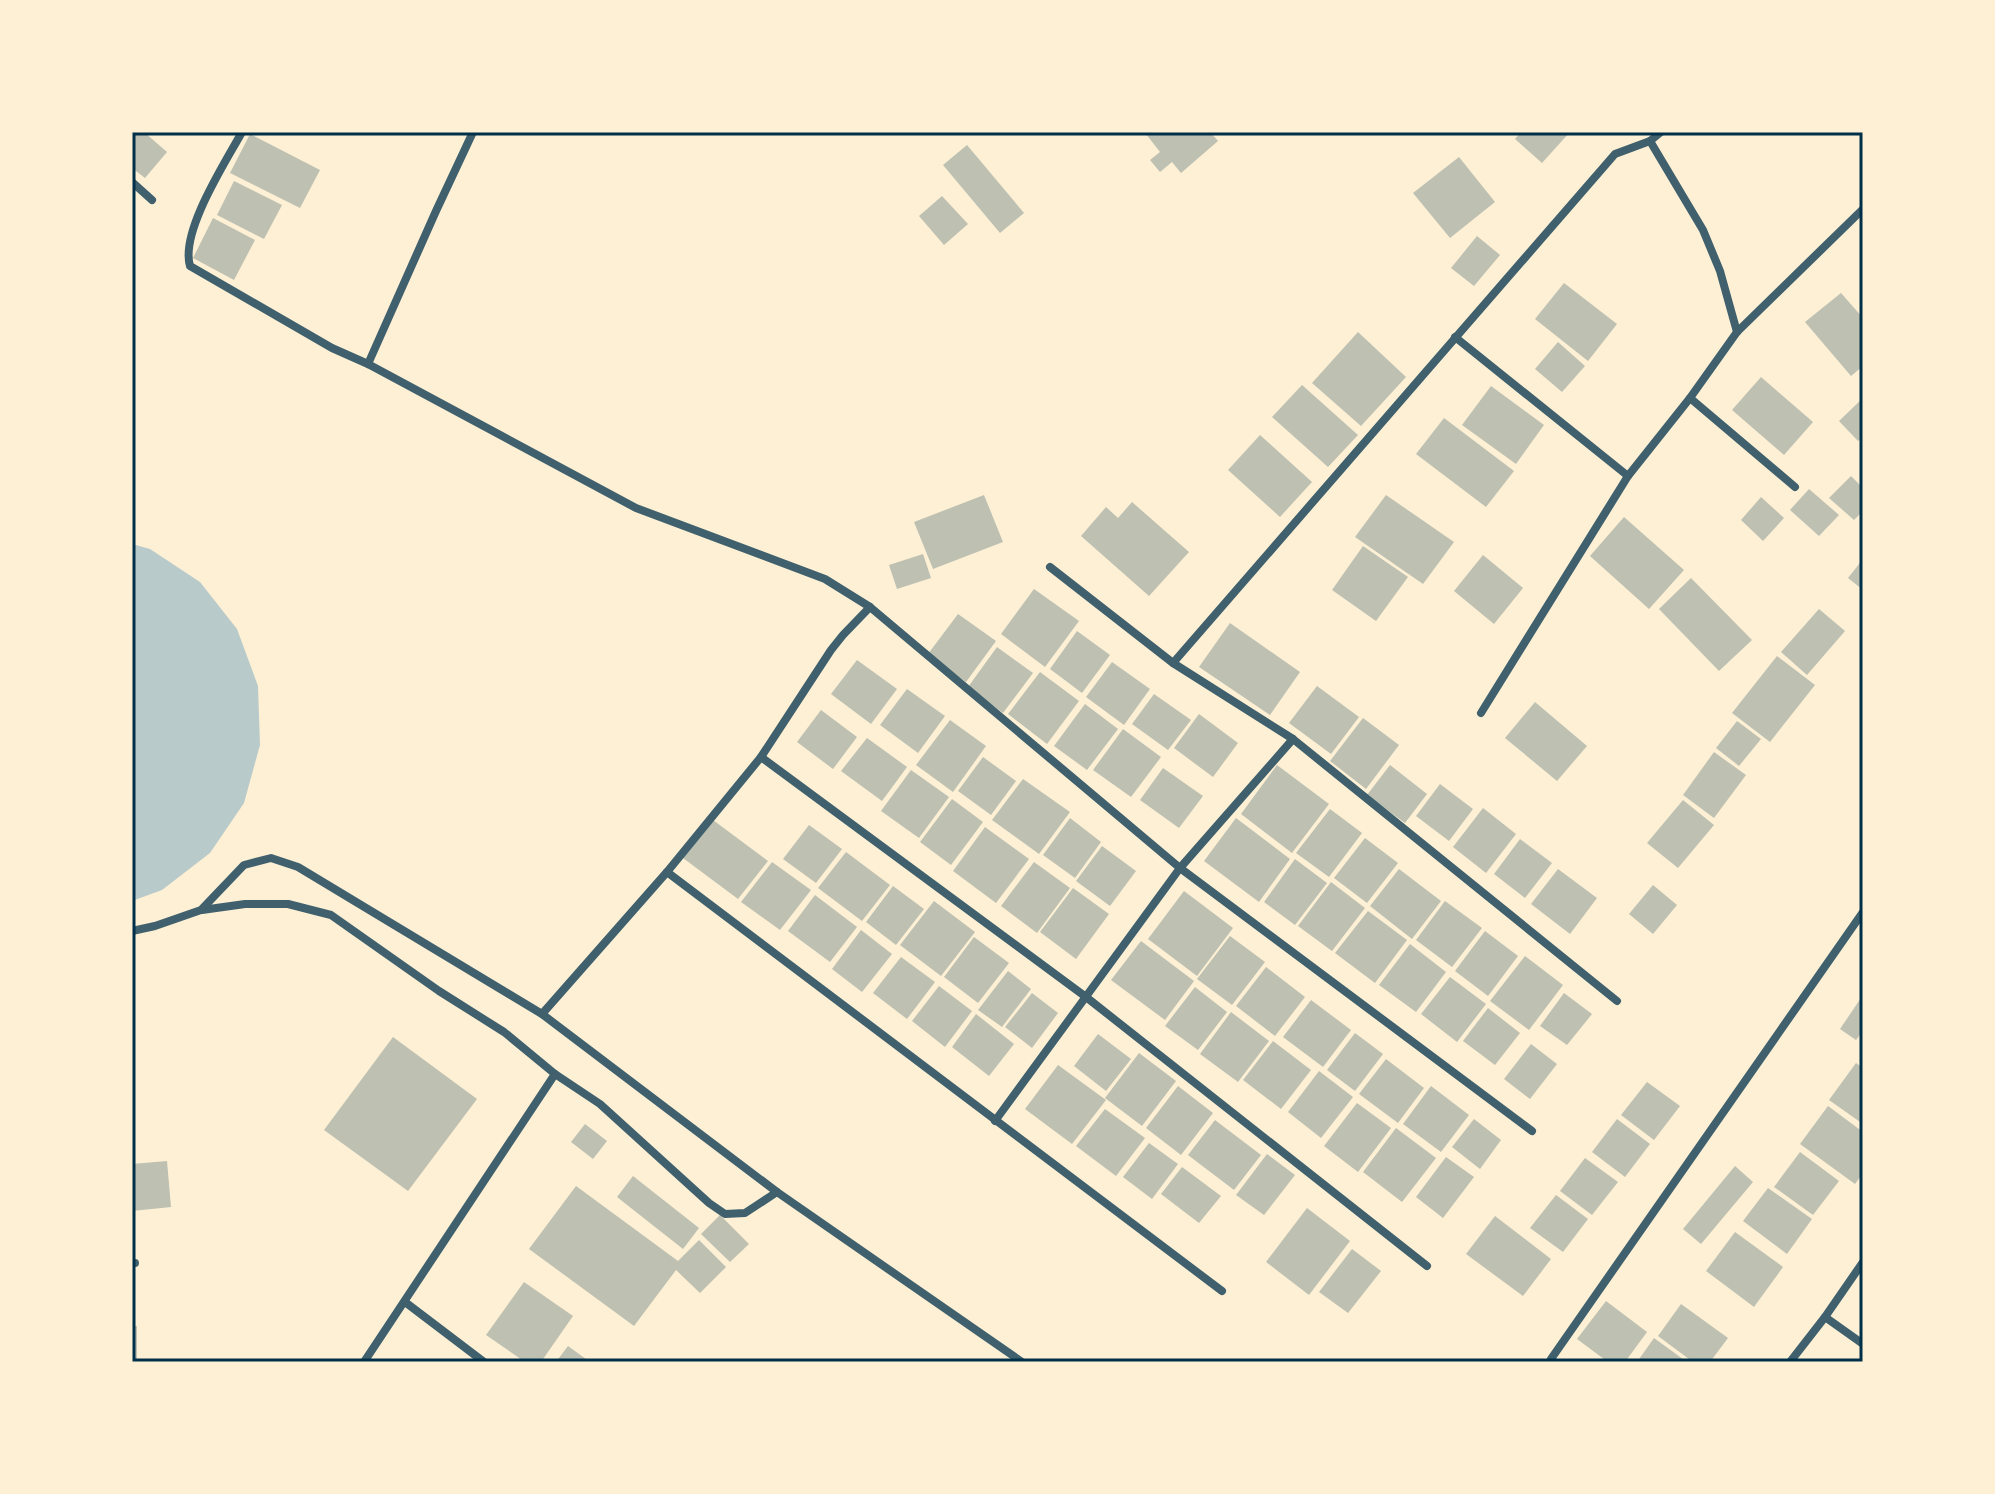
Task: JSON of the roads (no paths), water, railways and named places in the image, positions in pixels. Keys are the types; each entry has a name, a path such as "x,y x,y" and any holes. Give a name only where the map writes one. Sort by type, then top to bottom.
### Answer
{"street":[{"path":"242,132 196,218 188,255 190,266 332,348 368,364 636,508 825,579 870,607 1180,868 1532,1131"},
{"path":"368,364 473,132"},
{"path":"1173,663 1615,154 1650,141 1661,132"},
{"path":"1650,141 1703,230 1720,271 1737,332"},
{"path":"132,182 152,200"},
{"path":"1481,713 1628,476 1737,332 1863,209"},
{"path":"1455,337 1628,476"},
{"path":"1690,398 1795,487"},
{"path":"1050,567 1173,663 1293,739 1617,1001"},
{"path":"542,1014 667,872 761,757 831,650 870,607"},
{"path":"995,1121 1180,868 1293,739"},
{"path":"761,757 1086,997 1427,1266"},
{"path":"201,910 244,865 271,858 298,867 542,1014 777,1192 1022,1362"},
{"path":"667,872 1222,1291"},
{"path":"132,931 201,910 245,904 288,904 331,915 439,991 504,1032 555,1074 600,1104 725,1214 745,1213 777,1192"},
{"path":"1554,1362 1551,1359 1863,912"},
{"path":"364,1362 555,1074"},
{"path":"1790,1362 1863,1262"},
{"path":"405,1302 484,1362"},
{"path":"1825,1317 1863,1344"}]}
